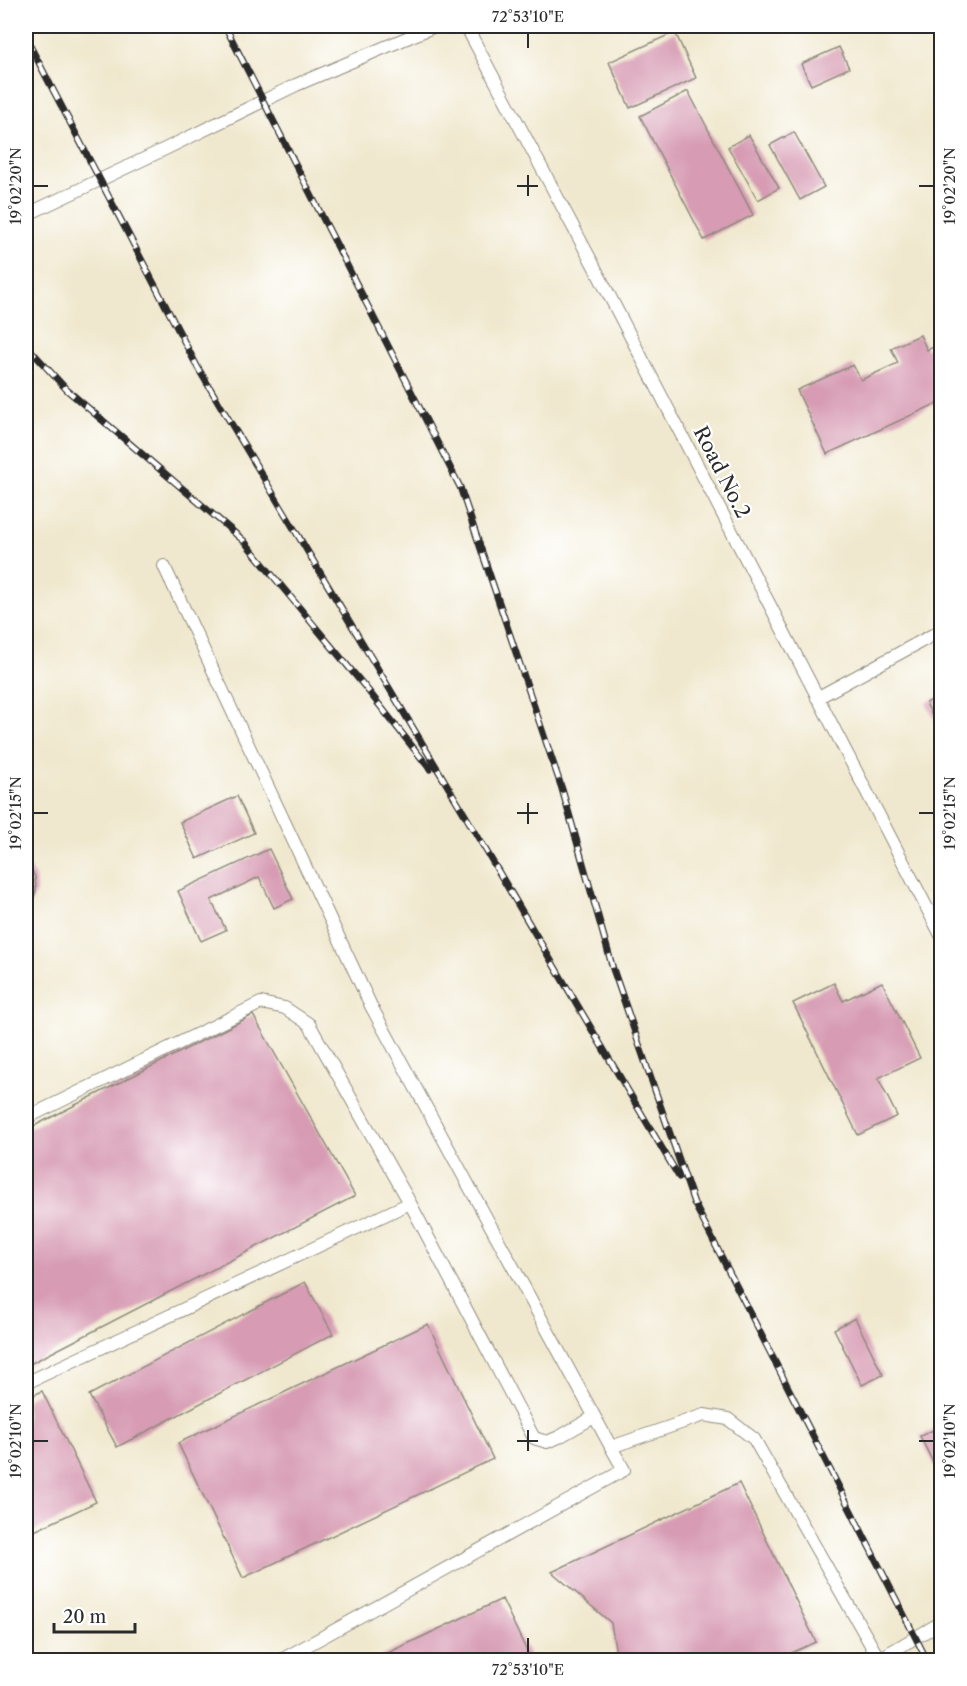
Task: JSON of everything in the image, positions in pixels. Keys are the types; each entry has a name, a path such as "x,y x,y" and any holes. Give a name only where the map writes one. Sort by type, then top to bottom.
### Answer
{"lane":[{"path":"26,215 296,85 435,26"},
{"name":"Road No.2","path":"466,26 600,277 942,937"},
{"path":"164,567 371,1006 624,1470 281,1660"},
{"path":"817,698 942,630"},
{"path":"26,1118 261,1004 285,1008 309,1024 410,1203 534,1438 546,1442 594,1417"},
{"path":"26,1383 410,1203"},
{"path":"610,1447 704,1415 728,1419 754,1439 878,1660 942,1622"}],"building":[{"path":"675,32 696,78 630,108 609,62"},
{"path":"839,47 849,68 811,85 801,64"},
{"path":"688,91 753,215 704,240 640,116"},
{"path":"794,132 824,187 800,200 770,145"},
{"path":"749,135 779,188 758,200 728,147"},
{"path":"920,335 927,350 942,343 942,401 827,454 797,390 853,365 861,380 898,363 891,348"},
{"path":"942,695 942,735 926,703"},
{"path":"237,796 254,833 197,859 180,822"},
{"path":"269,849 293,899 274,908 259,877 211,900 226,930 201,941 178,891"},
{"path":"26,861 35,877 36,891 26,910"},
{"path":"882,982 920,1058 878,1078 897,1116 858,1135 793,1003 834,983 843,1001"},
{"path":"253,1015 355,1196 26,1366 26,1130"},
{"path":"305,1282 333,1334 117,1447 89,1395"},
{"path":"855,1318 883,1375 862,1385 834,1329"},
{"path":"428,1324 493,1459 243,1578 178,1443"},
{"path":"42,1391 96,1502 26,1535 26,1399"},
{"path":"942,1426 942,1481 920,1436"},
{"path":"739,1483 816,1642 776,1660 617,1660 611,1623 552,1572"},
{"path":"502,1599 531,1660 373,1660"}],"railway":[{"path":"225,26 460,487 562,789 613,969 694,1203 927,1660"},
{"path":"26,38 198,368 679,1177"},
{"path":"26,345 67,390 244,541 430,769"}]}
